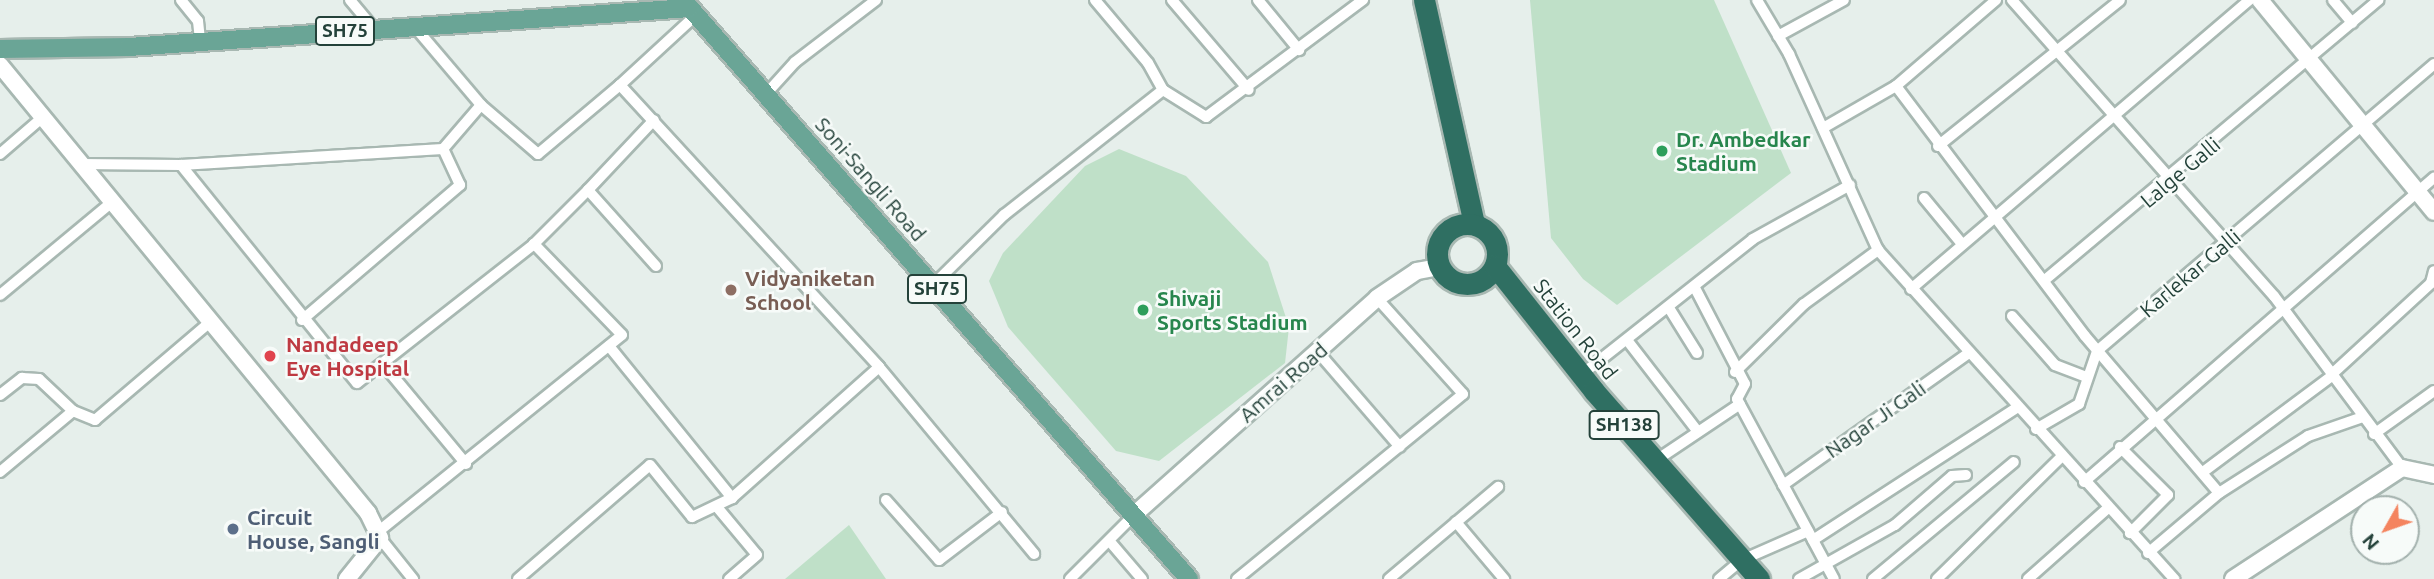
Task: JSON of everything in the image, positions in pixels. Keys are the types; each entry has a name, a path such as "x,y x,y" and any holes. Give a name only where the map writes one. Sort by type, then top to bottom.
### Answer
{"highway":[{"path":"1424,0 1474,224 1497,245 1495,266 1483,280 1465,284 1439,267 1437,250 1445,232 1474,224"},
{"name":"Station Road","path":"1495,266 1581,375 1759,579"}],"main road":[{"name":"SH75","path":"0,49 200,41 693,6"},
{"name":"Soni-Sangli Road","path":"693,6 766,94 1136,513 1189,579"}],"street":[{"path":"181,0 198,21 200,41"},
{"path":"351,0 374,29"},
{"path":"766,94 795,62 876,0"},
{"path":"1095,0 1149,63 1163,90 1206,117 1249,90 1363,0"},
{"path":"1172,0 1249,90"},
{"path":"1258,0 1299,50"},
{"path":"1340,0 1349,10"},
{"path":"1757,0 1778,36 1823,128 1878,250 1967,354 2174,579"},
{"path":"1778,36 1831,3 1844,0"},
{"path":"1823,128 1896,86 1996,0"},
{"path":"2012,0 2282,307 2362,418 2402,468 2434,475"},
{"path":"1938,146 2120,0"},
{"path":"1911,289 2249,0"},
{"path":"2260,0 2434,212"},
{"path":"2333,0 2352,23"},
{"name":"Lalge Galli","path":"2046,279 2172,180 2379,0"},
{"path":"414,26 481,105 538,154 620,85 693,6"},
{"name":"Karlekar Galli","path":"2036,429 2078,404 2097,351 2434,64"},
{"path":"0,65 413,579"},
{"path":"620,85 879,367 1002,512 1034,554"},
{"path":"1896,86 1938,146 1996,214 2046,279 2097,351 2155,415 2219,494"},
{"path":"933,285 1004,215 1163,90"},
{"path":"80,164 181,165 443,149 481,105"},
{"path":"0,154 43,117"},
{"path":"181,165 302,320 356,383 383,365 534,244 654,120"},
{"path":"302,320 460,185 443,149"},
{"path":"2084,482 2155,415 2434,178"},
{"path":"1581,375 1695,288 1753,239 1850,185"},
{"path":"589,190 656,266"},
{"path":"1924,198 1962,244"},
{"path":"0,295 111,203"},
{"path":"347,579 380,535 622,335 534,244"},
{"path":"1735,372 1804,304 1878,250"},
{"name":"Amrai Road","path":"1136,513 1377,298 1417,271 1439,267"},
{"path":"2203,472 2332,376 2431,283 2434,271"},
{"path":"1695,288 1735,372 1745,384 1740,404 1834,579"},
{"path":"1237,579 1463,394 1377,298"},
{"path":"1668,309 1697,353"},
{"path":"2012,316 2054,365 2087,377"},
{"path":"0,396 22,377 39,379 72,411 95,420 209,323"},
{"path":"1627,340 1698,432"},
{"path":"609,346 732,498"},
{"path":"1318,352 1400,447"},
{"name":"Nagar Ji Gali","path":"1783,485 1967,354"},
{"path":"383,365 466,464"},
{"path":"518,579 650,465 692,517 717,507 732,498 879,367"},
{"path":"2374,434 2434,391"},
{"path":"1655,461 1740,404"},
{"path":"1719,579 1742,560 1811,536 2016,408"},
{"path":"0,472 72,411"},
{"path":"2148,553 2219,494 2308,436 2362,418"},
{"path":"2120,447 2168,495 2130,533"},
{"path":"1937,579 2061,457"},
{"path":"1873,579 2014,462"},
{"path":"2233,579 2402,468"},
{"path":"1799,579 1895,525 1952,477 1966,475"},
{"path":"1389,579 1498,487"},
{"path":"886,500 939,560 1002,512"},
{"path":"717,507 757,555 729,579"},
{"path":"2028,579 2108,509"},
{"path":"1070,579 1112,544 1136,513"},
{"path":"1456,522 1504,579"},
{"path":"1112,544 1142,579"},
{"path":"1400,569 1409,579"}],"green space":[{"name":"Dr. Ambedkar Stadium","path":"1530,0 1714,0 1791,173 1617,305 1583,279 1551,238"},
{"name":"Shivaji Sports Stadium","path":"1119,149 1186,176 1268,262 1289,327 1285,363 1159,461 1116,451 1008,327 989,281 1003,253 1085,166"},
{"path":"849,525 886,579 785,579"}],"place":[{"name":"Dr. Ambedkar Stadium","path":"1662,151"},
{"name":"Vidyaniketan School","path":"731,290"},
{"name":"Shivaji Sports Stadium","path":"1143,310"},
{"name":"Nandadeep Eye Hospital","path":"270,356"},
{"name":"Circuit House, Sangli","path":"233,529"}]}
